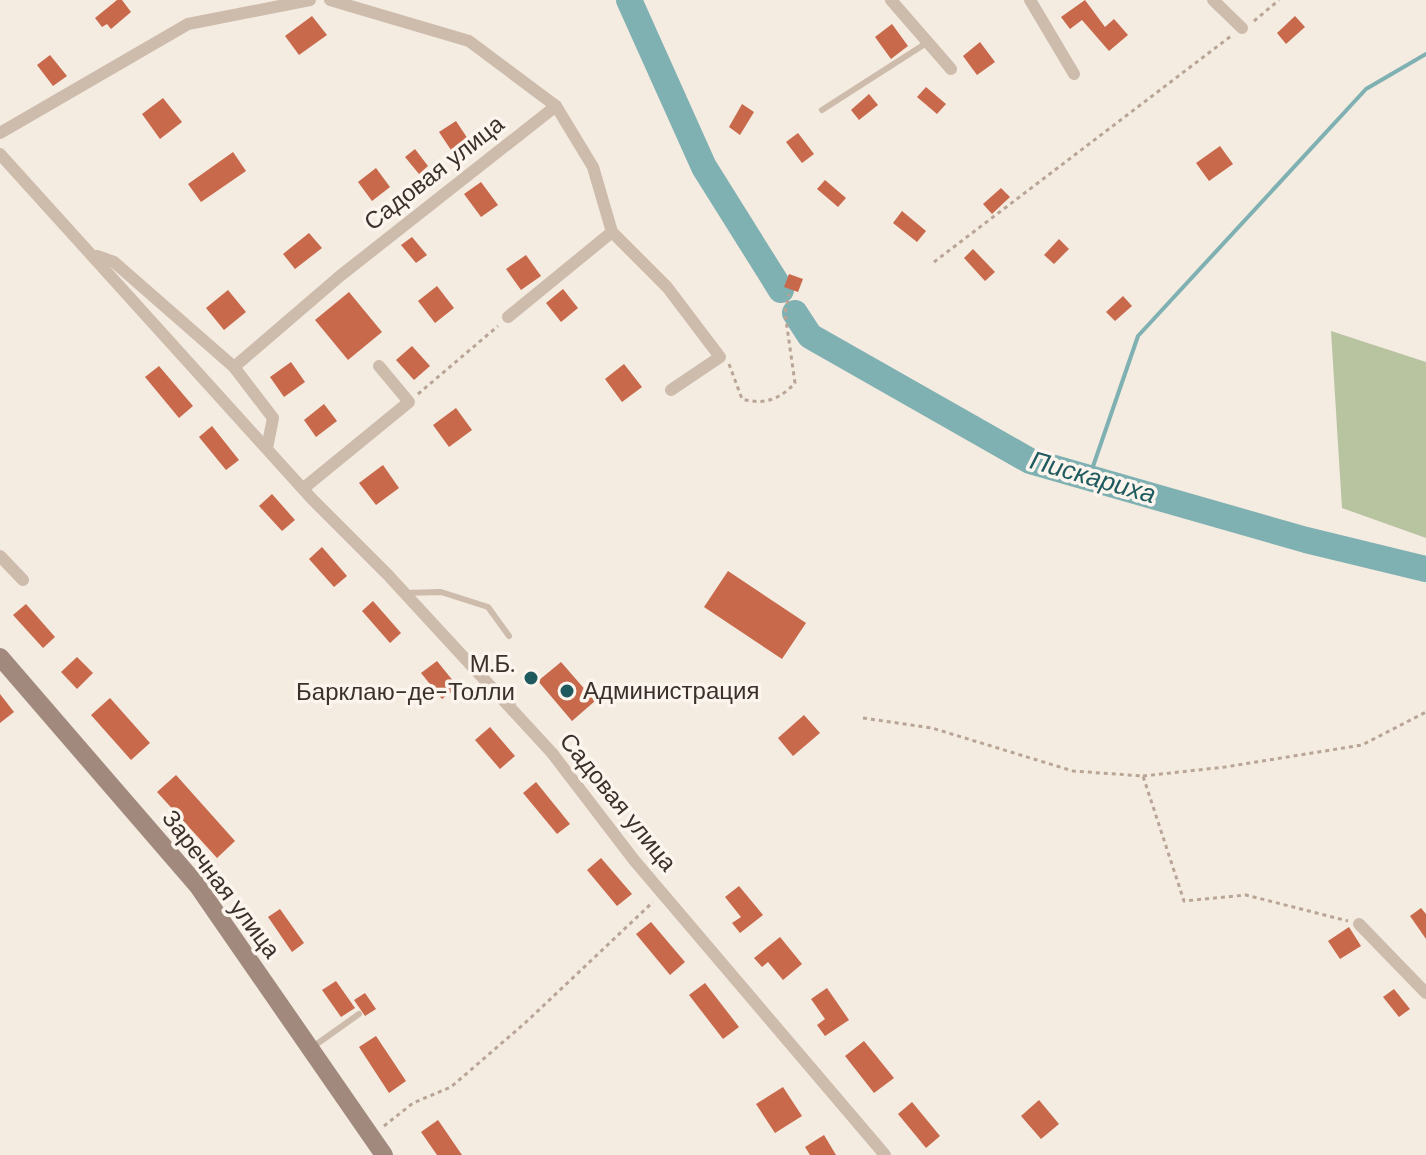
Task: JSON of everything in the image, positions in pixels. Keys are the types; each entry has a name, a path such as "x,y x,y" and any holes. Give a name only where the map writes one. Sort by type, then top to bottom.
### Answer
{"street":[{"path":"0,133 188,24 310,0"},
{"path":"330,0 469,41 556,106 593,167 612,232 667,287 720,357 671,390"},
{"path":"891,0 951,69"},
{"path":"1030,0 1074,74"},
{"path":"1213,0 1242,28"},
{"name":"Садовая улица","path":"234,367 340,276 556,106"},
{"name":"Садовая улица","path":"0,154 267,448 552,753 663,893 885,1155"},
{"path":"508,317 612,232"},
{"path":"94,255 114,262 234,367 273,418 267,448"},
{"path":"305,487 409,402 379,366"},
{"path":"0,556 23,580"},
{"name":"Заречная улица","path":"0,657 197,885 384,1155"},
{"path":"1359,924 1426,993"}],"lane":[{"path":"822,110 928,42"},
{"path":"404,593 441,592 488,607 509,636"},
{"path":"512,691 514,711"},
{"path":"311,1048 359,1014"}],"path":[{"path":"934,262 1279,0"},
{"path":"720,357 731,365 742,399 760,404 784,394 795,383 785,313 789,294"},
{"path":"409,402 508,317"},
{"path":"863,718 932,728 1073,771 1143,776 1225,767 1362,745 1426,712"},
{"path":"1143,776 1184,901 1246,895 1359,924"},
{"path":"372,1136 413,1103 451,1087 525,1023 663,893"}],"green space":[{"path":"1331,331 1426,362 1426,538 1342,508"}],"building":[{"path":"117,0 122,0 131,12 111,29 107,24 102,27 95,18"},
{"path":"1085,0 1105,27 1114,19 1128,35 1109,51 1082,20 1070,29 1061,17"},
{"path":"312,16 327,35 299,55 285,36"},
{"path":"1295,16 1305,27 1286,44 1277,33"},
{"path":"892,24 908,46 891,59 875,37"},
{"path":"980,42 995,62 977,75 963,56"},
{"path":"50,55 67,76 53,86 37,65"},
{"path":"926,87 946,104 937,114 917,97"},
{"path":"869,94 878,105 859,120 851,110"},
{"path":"163,98 182,122 160,139 142,114"},
{"path":"742,104 754,112 740,135 729,127"},
{"path":"456,121 470,142 453,153 439,132"},
{"path":"798,133 814,154 802,163 786,142"},
{"path":"1220,146 1233,164 1209,181 1196,163"},
{"path":"415,149 428,166 419,174 405,157"},
{"path":"233,152 246,171 201,202 188,184"},
{"path":"376,168 390,187 372,201 358,182"},
{"path":"825,180 846,198 838,207 817,189"},
{"path":"481,182 498,205 481,217 464,194"},
{"path":"1001,188 1010,197 992,214 983,204"},
{"path":"902,211 926,231 917,242 893,223"},
{"path":"309,233 322,248 295,269 283,254"},
{"path":"412,237 427,255 416,263 401,245"},
{"path":"1059,239 1069,249 1054,264 1044,255"},
{"path":"973,249 995,272 985,281 964,258"},
{"path":"526,255 541,276 521,290 506,269"},
{"path":"789,274 803,279 798,292 784,287"},
{"path":"437,286 454,308 435,323 418,301"},
{"path":"563,289 578,308 561,322 546,303"},
{"path":"228,290 246,312 224,330 206,308"},
{"path":"349,292 382,332 348,360 315,320"},
{"path":"1123,296 1132,306 1115,321 1106,312"},
{"path":"412,346 430,366 414,380 396,360"},
{"path":"291,362 305,382 284,397 270,377"},
{"path":"624,364 642,387 622,402 605,379"},
{"path":"159,366 193,406 179,418 145,377"},
{"path":"324,404 337,421 316,437 304,420"},
{"path":"456,408 472,430 449,447 433,425"},
{"path":"212,426 239,460 226,470 199,437"},
{"path":"383,465 399,488 376,505 359,483"},
{"path":"272,494 295,520 282,531 259,506"},
{"path":"322,547 347,576 334,587 309,559"},
{"path":"728,571 806,623 782,659 704,607"},
{"path":"373,601 401,633 390,643 362,611"},
{"path":"26,604 55,637 43,648 13,615"},
{"path":"77,657 93,673 77,689 61,672"},
{"path":"437,661 458,687 442,699 421,673"},
{"name":"Администрация","path":"561,662 595,701 572,721 538,681"},
{"path":"0,694 14,712 0,723"},
{"path":"110,698 150,743 131,760 91,715"},
{"path":"804,715 820,733 793,756 778,738"},
{"path":"490,727 515,756 500,769 475,740"},
{"path":"176,775 235,841 217,858 157,792"},
{"path":"536,782 570,824 557,834 523,793"},
{"path":"601,858 632,894 617,906 587,870"},
{"path":"739,886 763,915 740,933 732,923 741,917 725,897"},
{"path":"1421,908 1426,914 1426,939 1410,916"},
{"path":"280,909 304,943 292,952 268,917"},
{"path":"651,922 685,962 670,975 636,934"},
{"path":"1349,927 1361,946 1340,959 1328,941"},
{"path":"780,937 802,964 783,980 768,962 762,967 754,958"},
{"path":"336,981 355,1008 341,1017 322,990"},
{"path":"705,983 739,1027 723,1039 689,995"},
{"path":"827,988 849,1020 825,1036 817,1025 825,1019 811,999"},
{"path":"1394,989 1410,1009 1399,1017 1383,997"},
{"path":"365,993 376,1009 365,1016 354,1000"},
{"path":"376,1036 406,1081 389,1093 359,1047"},
{"path":"864,1041 894,1078 874,1093 845,1056"},
{"path":"783,1087 802,1116 775,1133 756,1104"},
{"path":"1039,1100 1059,1124 1041,1139 1021,1116"},
{"path":"912,1102 940,1136 926,1148 898,1114"},
{"path":"438,1120 462,1155 437,1155 421,1132"},
{"path":"824,1135 836,1155 810,1155 805,1147"}],"waterway":[{"name":"Пискариха","path":"629,0 704,167 781,290"},
{"path":"1089,478 1138,336 1366,89 1426,54"},
{"name":"Пискариха","path":"795,313 810,336 1030,461 1306,540 1426,569"}],"place":[{"name":"М.Б. Барклаю-де-Толли","path":"531,678"},
{"name":"Администрация","path":"567,691"}]}
